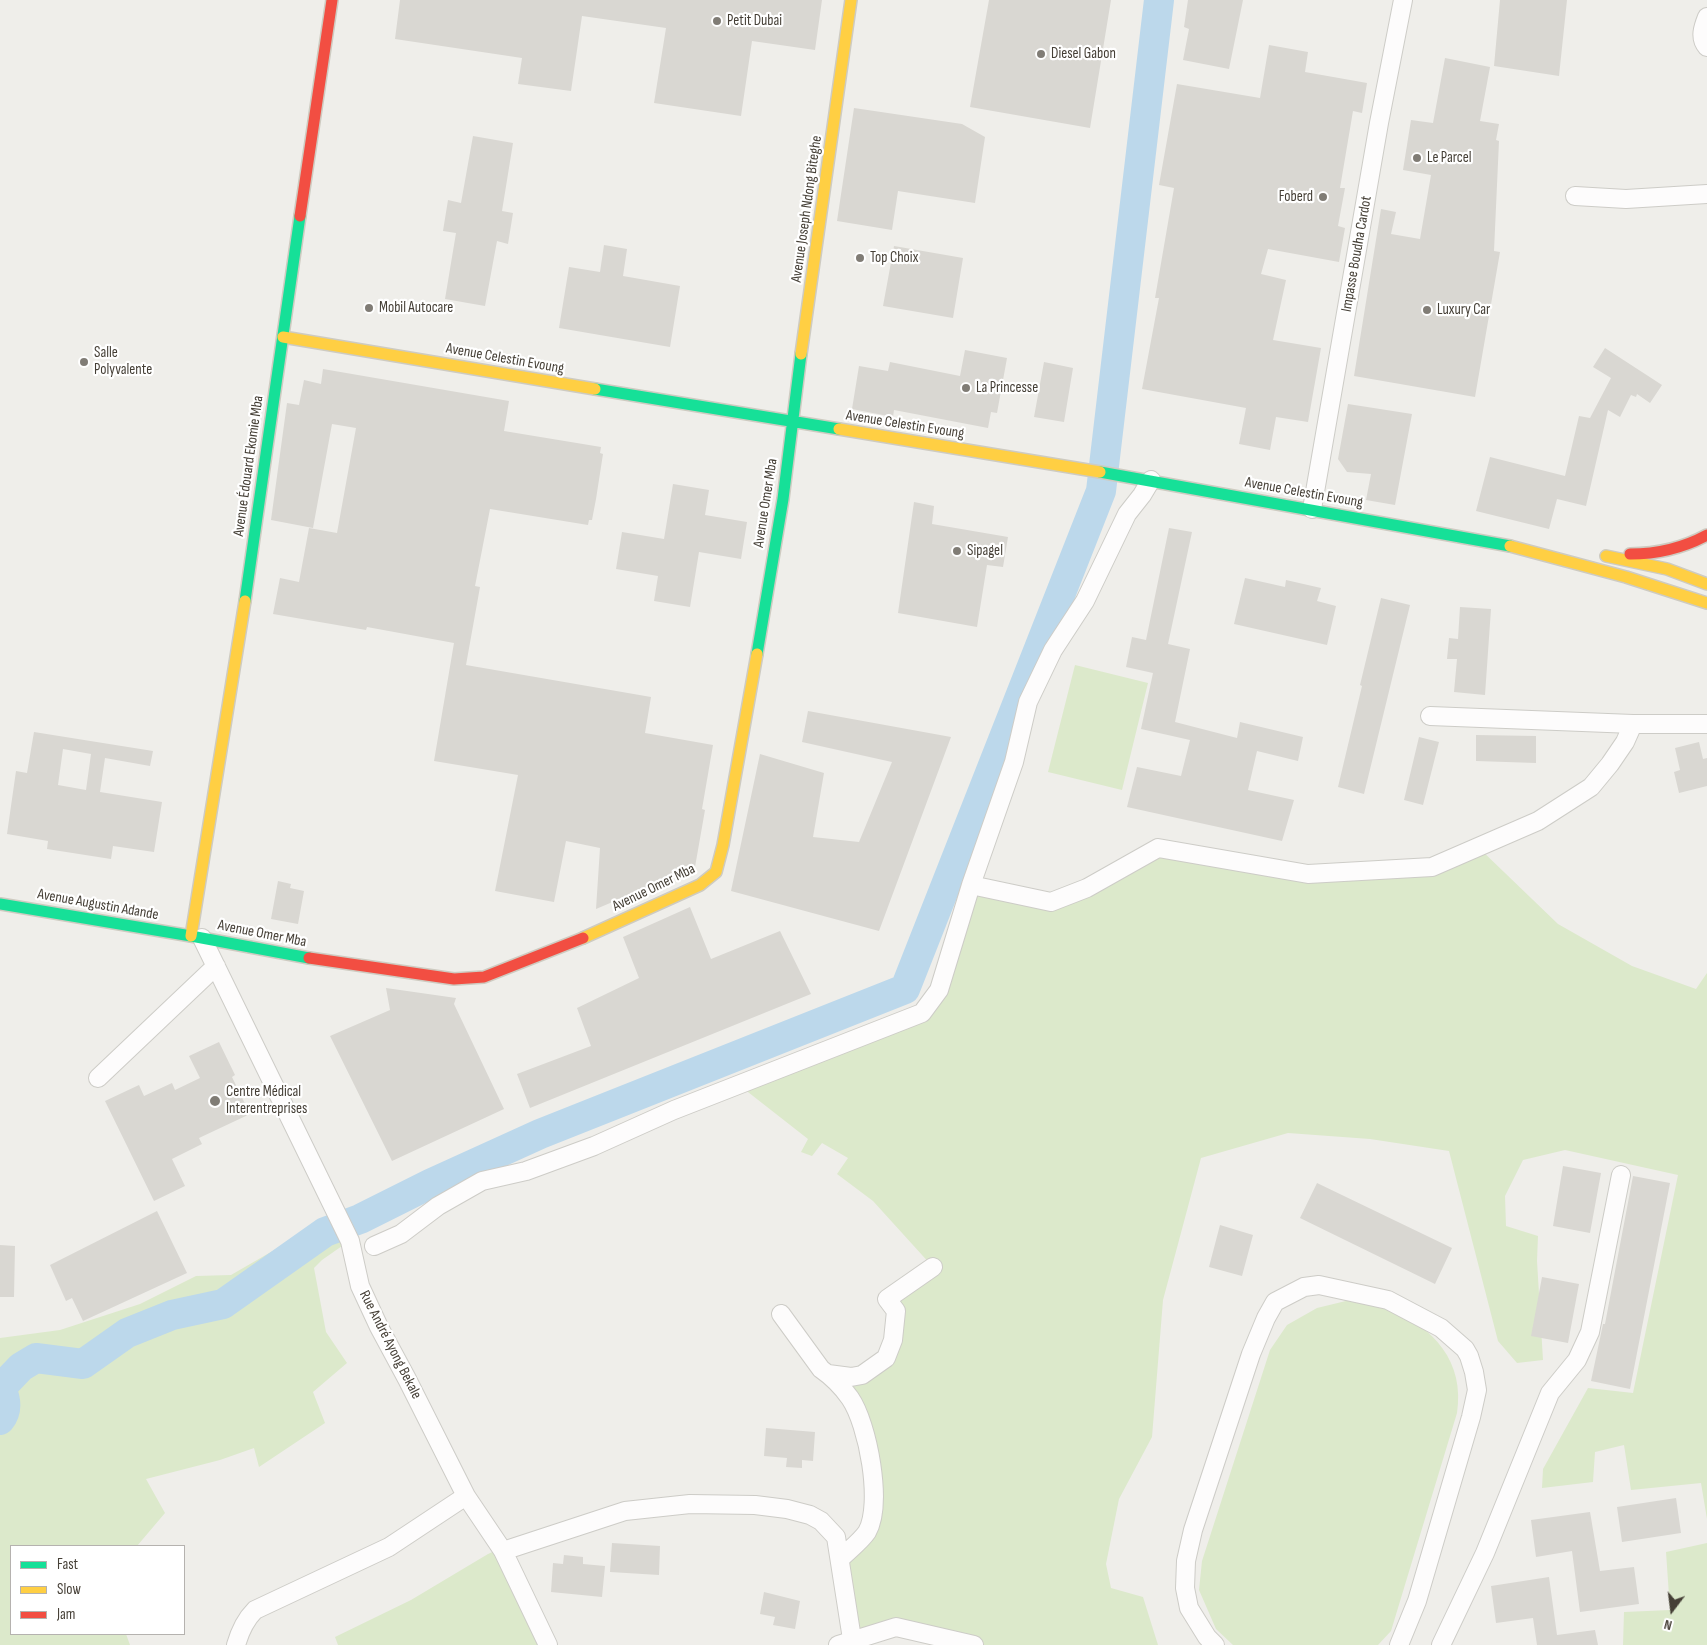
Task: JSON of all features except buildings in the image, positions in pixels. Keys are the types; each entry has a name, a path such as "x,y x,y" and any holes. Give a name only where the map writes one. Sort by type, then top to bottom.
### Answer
{"street":[{"name":"Avenue Édouard Ekomie Mba","path":"196,937 332,0"},
{"name":"Avenue Joseph Ndong Biteghe","path":"793,422 851,0"},
{"name":"Impasse Boudha Cardot","path":"1312,509 1379,123 1403,0"},
{"path":"1707,17 1702,29 1703,42 1707,47"},
{"path":"1575,196 1626,199 1707,194"},
{"name":"Avenue Celestin Evoung","path":"283,336 1128,476 1521,548"},
{"name":"Avenue Omer Mba","path":"196,937 319,960 454,979 484,977 536,958 675,897 700,885 716,872 740,756 781,509 793,422"},
{"path":"374,1246 401,1234 438,1206 482,1181 526,1171 594,1146 674,1110 922,1013 939,990 971,885 1014,762 1028,702 1053,650 1085,601 1127,514 1151,480"},
{"path":"1707,535 1676,548 1653,553 1605,552 1593,554 1667,569 1707,584"},
{"path":"1521,548 1541,545 1569,550"},
{"path":"1521,548 1539,555 1626,577 1707,603"},
{"path":"1626,577 1653,574 1685,563"},
{"path":"1430,716 1632,724 1707,724"},
{"path":"971,885 1051,902 1088,888 1158,848 1308,874 1432,867 1538,821 1591,787 1601,777 1625,742 1632,724"},
{"name":"Avenue Augustin Adande","path":"0,904 196,937"},
{"name":"Rue André Ayong Bekale","path":"196,937 216,966 350,1241 360,1286 379,1327 466,1496 503,1550 548,1645"},
{"path":"98,1078 216,966"},
{"path":"1441,1645 1485,1553 1550,1393 1577,1360 1590,1332 1621,1175"},
{"path":"828,1374 851,1377 862,1375 886,1358 893,1340 896,1311 887,1299 933,1267"},
{"path":"1215,1645 1207,1637 1189,1608 1185,1588 1186,1561 1193,1530 1251,1354 1266,1318 1275,1302 1304,1287 1320,1285 1388,1300 1441,1328 1465,1349 1474,1372 1476,1390 1471,1417 1417,1601 1399,1645"},
{"path":"781,1314 821,1369 828,1374 850,1399 864,1429 873,1477 874,1512 866,1532 840,1559"},
{"path":"236,1645 247,1619 255,1610 389,1547 466,1496"},
{"path":"503,1550 625,1511 690,1504 755,1505 787,1509 810,1515 821,1521 836,1537 840,1559 845,1642 896,1627 974,1645"}],"green space":[{"path":"1075,665 1148,683 1122,790 1048,772"},
{"path":"1478,847 1558,924 1632,966 1696,989 1707,973 1707,1519 1701,1483 1631,1490 1624,1445 1595,1452 1593,1482 1542,1488 1543,1469 1588,1388 1633,1393 1678,1175 1565,1150 1523,1160 1505,1196 1506,1226 1538,1236 1537,1261 1543,1360 1517,1363 1498,1341 1449,1151 1370,1139 1288,1133 1201,1158 1163,1300 1152,1437 1119,1499 1106,1564 1111,1588 1143,1597 1158,1645 974,1645 896,1627 852,1639 840,1559 874,1512 851,1399 851,1377 893,1340 887,1299 932,1266 873,1201 837,1174 848,1158 822,1143 812,1156 801,1152 808,1139 739,1085 922,1013 971,885 1051,902 1158,848 1308,874 1432,867"},
{"path":"328,1219 342,1246 314,1268 326,1332 347,1363 313,1392 325,1423 259,1467 254,1448 220,1460 146,1479 165,1513 138,1545 10,1545 10,1635 126,1635 130,1645 0,1645 0,1338 60,1330 140,1304 196,1276 231,1275"},
{"path":"1350,1300 1388,1309 1419,1326 1432,1336 1443,1349 1451,1362 1456,1378 1458,1395 1457,1413 1391,1631 1378,1645 1233,1645 1216,1629 1199,1590 1202,1561 1270,1350 1287,1325 1317,1308"},
{"path":"1707,1543 1707,1645 1623,1645 1624,1612 1670,1610 1666,1552"},
{"path":"501,1548 548,1645 338,1645 335,1637 411,1600"}],"waterway":[{"path":"0,1420 3,1416 5,1404 1,1388 21,1367 36,1358 83,1364 127,1333 172,1315 223,1304 325,1232 360,1219 430,1184 540,1134 905,989 1101,491 1159,0"}],"traffic: fast":[{"path":"245,601 300,216"},
{"path":"757,654 783,499 801,354"},
{"path":"595,389 839,429"},
{"path":"1100,472 1510,546"},
{"path":"0,904 309,958"}],"traffic: slow":[{"path":"801,354 851,0"},
{"path":"283,337 595,389"},
{"path":"839,429 1100,472"},
{"path":"1510,546 1626,577 1707,603"},
{"path":"1606,556 1667,569 1707,584"},
{"path":"191,936 245,601"},
{"path":"583,938 700,885 716,872 723,845 757,654"}],"traffic: jam":[{"path":"300,216 332,0"},
{"path":"1630,554 1670,549 1707,535"},
{"path":"309,958 454,979 484,977 583,938"}],"place":[{"name":"Petit Dubai","path":"717,21"},
{"name":"Diesel Gabon","path":"1041,54"},
{"name":"Le Parcel","path":"1417,158"},
{"name":"Foberd","path":"1323,197"},
{"name":"Top Choix","path":"860,258"},
{"name":"Mobil Autocare","path":"369,308"},
{"name":"Luxury Car","path":"1427,310"},
{"name":"Salle Polyvalente","path":"84,362"},
{"name":"La Princesse","path":"966,388"},
{"name":"Sipagel","path":"957,551"},
{"name":"Centre Médical Interentreprises","path":"215,1101"}]}
